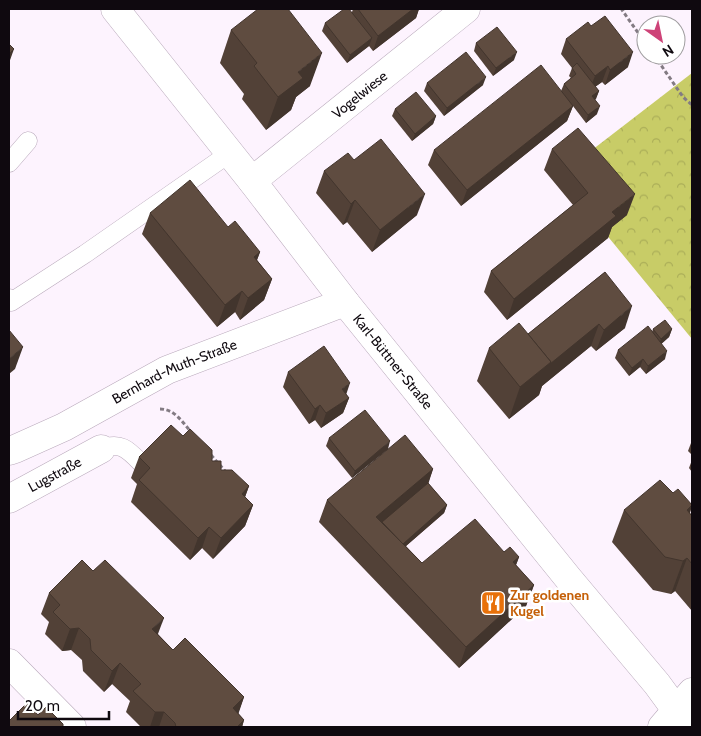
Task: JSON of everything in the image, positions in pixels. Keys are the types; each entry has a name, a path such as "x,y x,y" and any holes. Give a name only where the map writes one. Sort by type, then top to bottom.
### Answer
{"street":[{"name":"Karl-Büttner-Straße","path":"115,9 252,181 345,302 680,714"},
{"name":"Vogelwiese","path":"252,181 466,9"},
{"name":"Bernhard-Muth-Straße","path":"9,451 64,427 167,370 345,302"},
{"name":"Lugstraße","path":"9,499 101,449"},
{"path":"9,663 72,727"}],"lane":[{"path":"9,163 28,141"},
{"path":"9,298 11,302 77,259 230,153"},
{"path":"101,449 109,445 126,449 144,466"}],"path":[{"path":"624,9 622,10 636,30"},
{"path":"661,65 683,97 692,106"},
{"path":"157,409 167,409 174,413 194,436"},
{"path":"207,450 227,473"}],"green space":[{"path":"692,73 692,339 605,233 579,160"}],"building":[{"path":"258,9 288,9 322,53 298,72 303,78 278,97 254,66 257,63 231,30"},
{"path":"344,9 349,9 372,38 350,55 325,23"},
{"path":"358,9 413,9 378,36"},
{"path":"605,16 633,52 610,70 608,66 595,76 566,39 588,22 591,26"},
{"path":"497,27 517,52 496,68 476,43"},
{"path":"9,44 14,49 9,54"},
{"path":"466,52 486,77 447,108 427,83"},
{"path":"577,63 599,91 592,96 600,106 588,115 564,84 576,74 572,68"},
{"path":"541,65 573,106 467,190 434,150"},
{"path":"416,92 436,116 415,134 395,109"},
{"path":"578,128 635,194 612,212 616,216 514,299 491,271 588,193 552,149"},
{"path":"381,139 425,194 380,230 355,200 351,204 324,171 348,153 354,160"},
{"path":"190,180 228,227 235,221 260,252 254,257 272,279 248,298 242,291 225,305 150,213"},
{"path":"605,272 632,306 604,330 599,324 550,364 551,362 528,334"},
{"path":"665,320 672,329 661,339 653,329"},
{"path":"519,323 551,362 520,387 489,348"},
{"path":"648,326 667,351 648,366 643,359 632,368 618,350"},
{"path":"9,330 23,347 9,359"},
{"path":"324,346 350,383 342,389 349,398 326,413 320,405 315,409 288,372"},
{"path":"365,410 390,441 355,471 329,438"},
{"path":"171,425 183,436 190,429 212,450 212,461 221,461 221,470 232,470 249,486 242,494 253,505 221,538 209,527 198,538 139,480 150,468 139,457"},
{"path":"405,435 433,469 376,517 422,563 475,519 504,552 510,547 519,557 513,562 534,585 466,647 327,500"},
{"path":"660,480 673,493 678,489 692,505 687,510 692,516 692,564 687,558 683,561 665,557 624,510"},
{"path":"428,483 447,505 403,544 382,522"},
{"path":"82,560 93,571 105,560 164,618 152,629 173,650 185,638 244,697 233,708 244,720 237,727 176,727 175,723 164,712 155,712 133,691 141,684 120,663 112,671 91,650 90,639 79,628 70,629 53,612 60,605 49,593"},
{"path":"27,703 38,715 46,707 63,724 63,727 9,727 9,721"}],"place":[{"name":"Zur goldenen Kugel","path":"493,603"}]}
